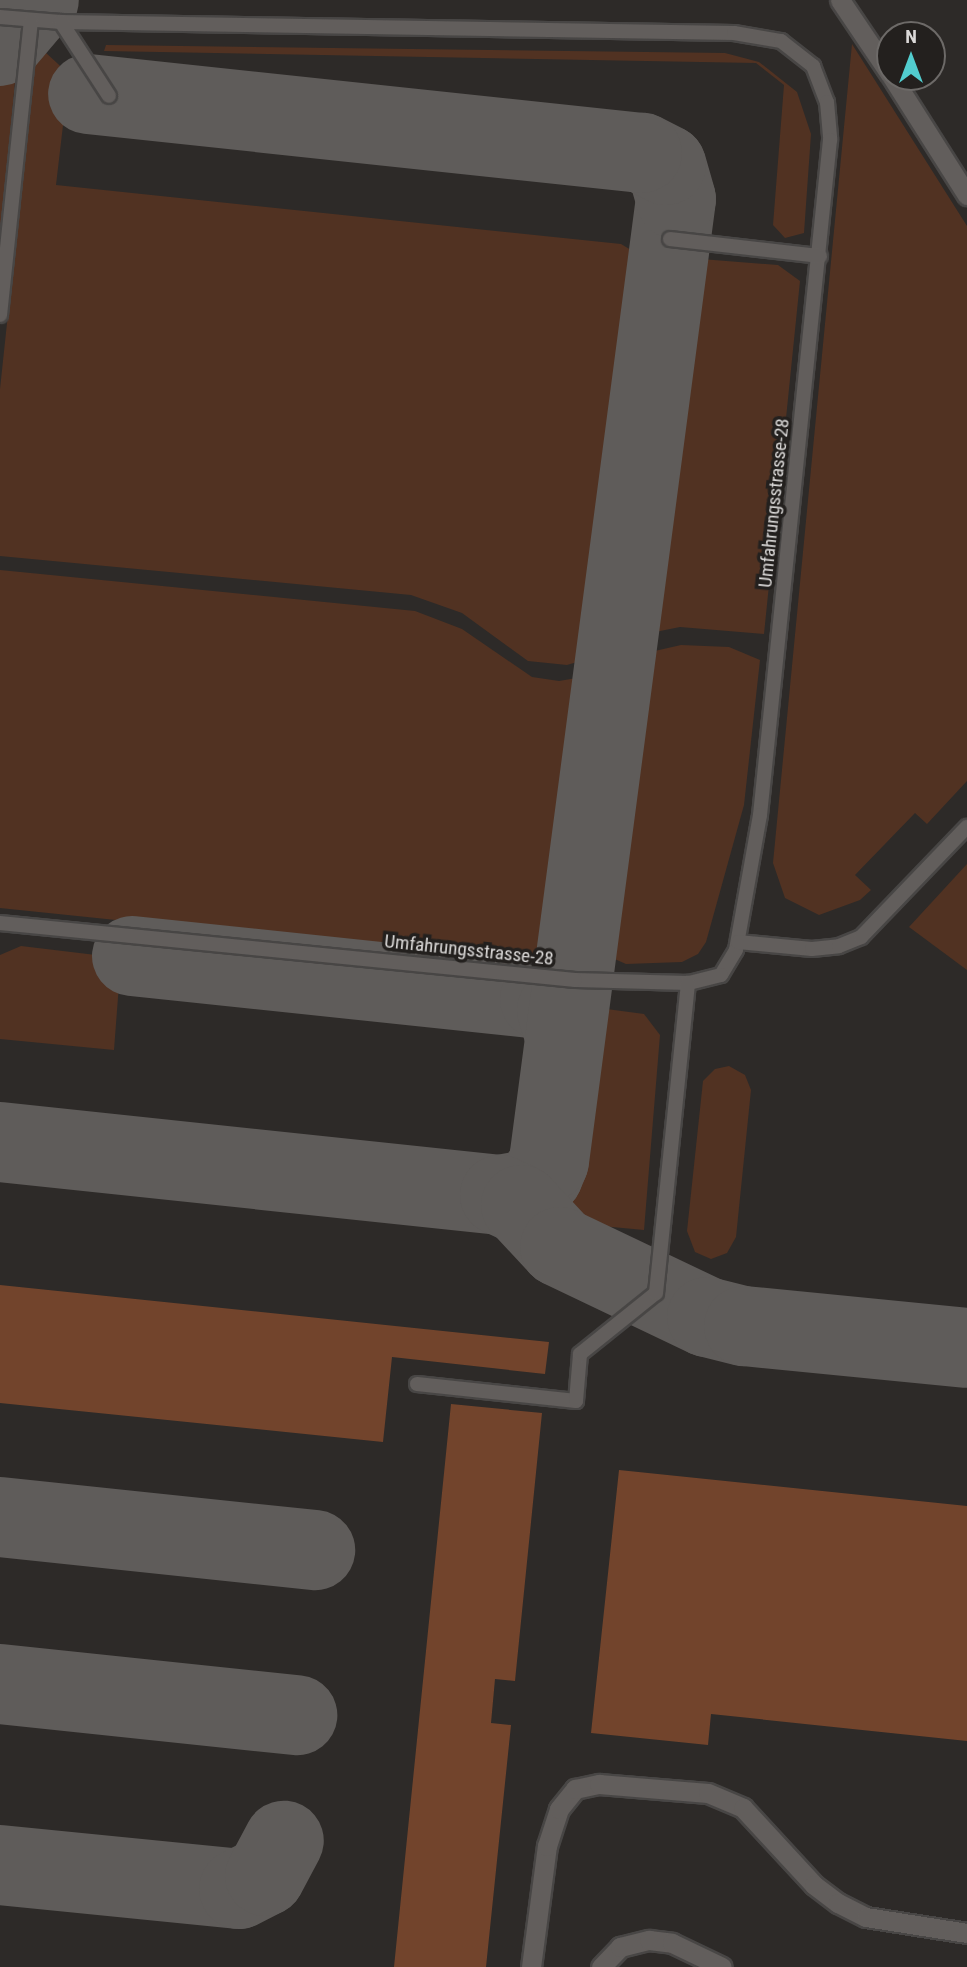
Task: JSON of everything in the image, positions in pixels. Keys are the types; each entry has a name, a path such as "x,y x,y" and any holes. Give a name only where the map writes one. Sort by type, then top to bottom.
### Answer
{"street":[{"path":"840,0 876,54"},
{"path":"901,91 967,195"},
{"path":"531,1967 552,1827 559,1809 575,1789 598,1784 708,1793 743,1808 814,1885 838,1903 866,1917 967,1933"},
{"path":"601,1967 620,1947 649,1940 672,1943 722,1967"}],"lane":[{"name":"Umfahrungsstrasse-28","path":"0,17 61,22 702,32 781,41 813,66 827,102 830,140 760,815 738,942 721,975 688,983 575,980 0,923"},
{"path":"0,315 31,21"},
{"path":"61,22 110,96"},
{"path":"670,239 820,256"},
{"path":"738,942 812,950 839,947 861,937 967,827"},
{"path":"417,1384 576,1401 580,1354 656,1293 688,983"}],"shaded area":[{"path":"852,44 876,82 876,91 882,91 967,226 967,781 927,824 915,813 855,875 871,890 860,900 819,915 785,898 773,863"},
{"path":"106,45 725,53 759,62 797,92 811,134 804,233 785,238 773,225 784,85 756,63 104,51"},
{"path":"45,52 69,74 56,185 621,244 641,256 648,280 597,656 567,665 528,661 462,613 411,595 0,556 0,389 35,60"},
{"path":"16,71 0,240 0,80"},
{"path":"701,259 778,265 800,281 764,634 680,627 635,636 683,282"},
{"path":"0,570 415,611 462,629 532,677 559,681 594,675 555,946 540,957 520,962 0,908"},
{"path":"681,645 729,647 760,660 744,805 706,942 698,954 682,962 626,964 601,953 594,935 633,656"},
{"path":"967,864 967,970 909,927"},
{"path":"21,946 121,958 114,1050 0,1039 0,955"},
{"path":"584,1006 644,1014 660,1035 644,1230 559,1222"},
{"path":"729,1066 745,1075 751,1090 736,1237 727,1253 711,1259 695,1252 687,1231 703,1081 715,1069"}],"building":[{"path":"0,1285 549,1342 545,1374 392,1357 383,1442 0,1403"},
{"path":"451,1404 542,1413 515,1681 495,1679 491,1723 511,1725 486,1967 394,1967"},
{"path":"619,1470 967,1506 967,1741 711,1714 708,1745 591,1733"}],"taxiway":[{"path":"0,46 39,0"},
{"path":"0,1142 500,1195 527,1190 543,1175 549,1161 676,199 666,165 642,153 88,94"},
{"path":"132,956 540,999 557,1010 563,1030"},
{"path":"500,1195 521,1205 560,1247 707,1317 744,1326 967,1348"},
{"path":"0,1517 315,1550"},
{"path":"0,1684 297,1715"},
{"path":"0,1865 239,1889 265,1876 284,1841"}]}
